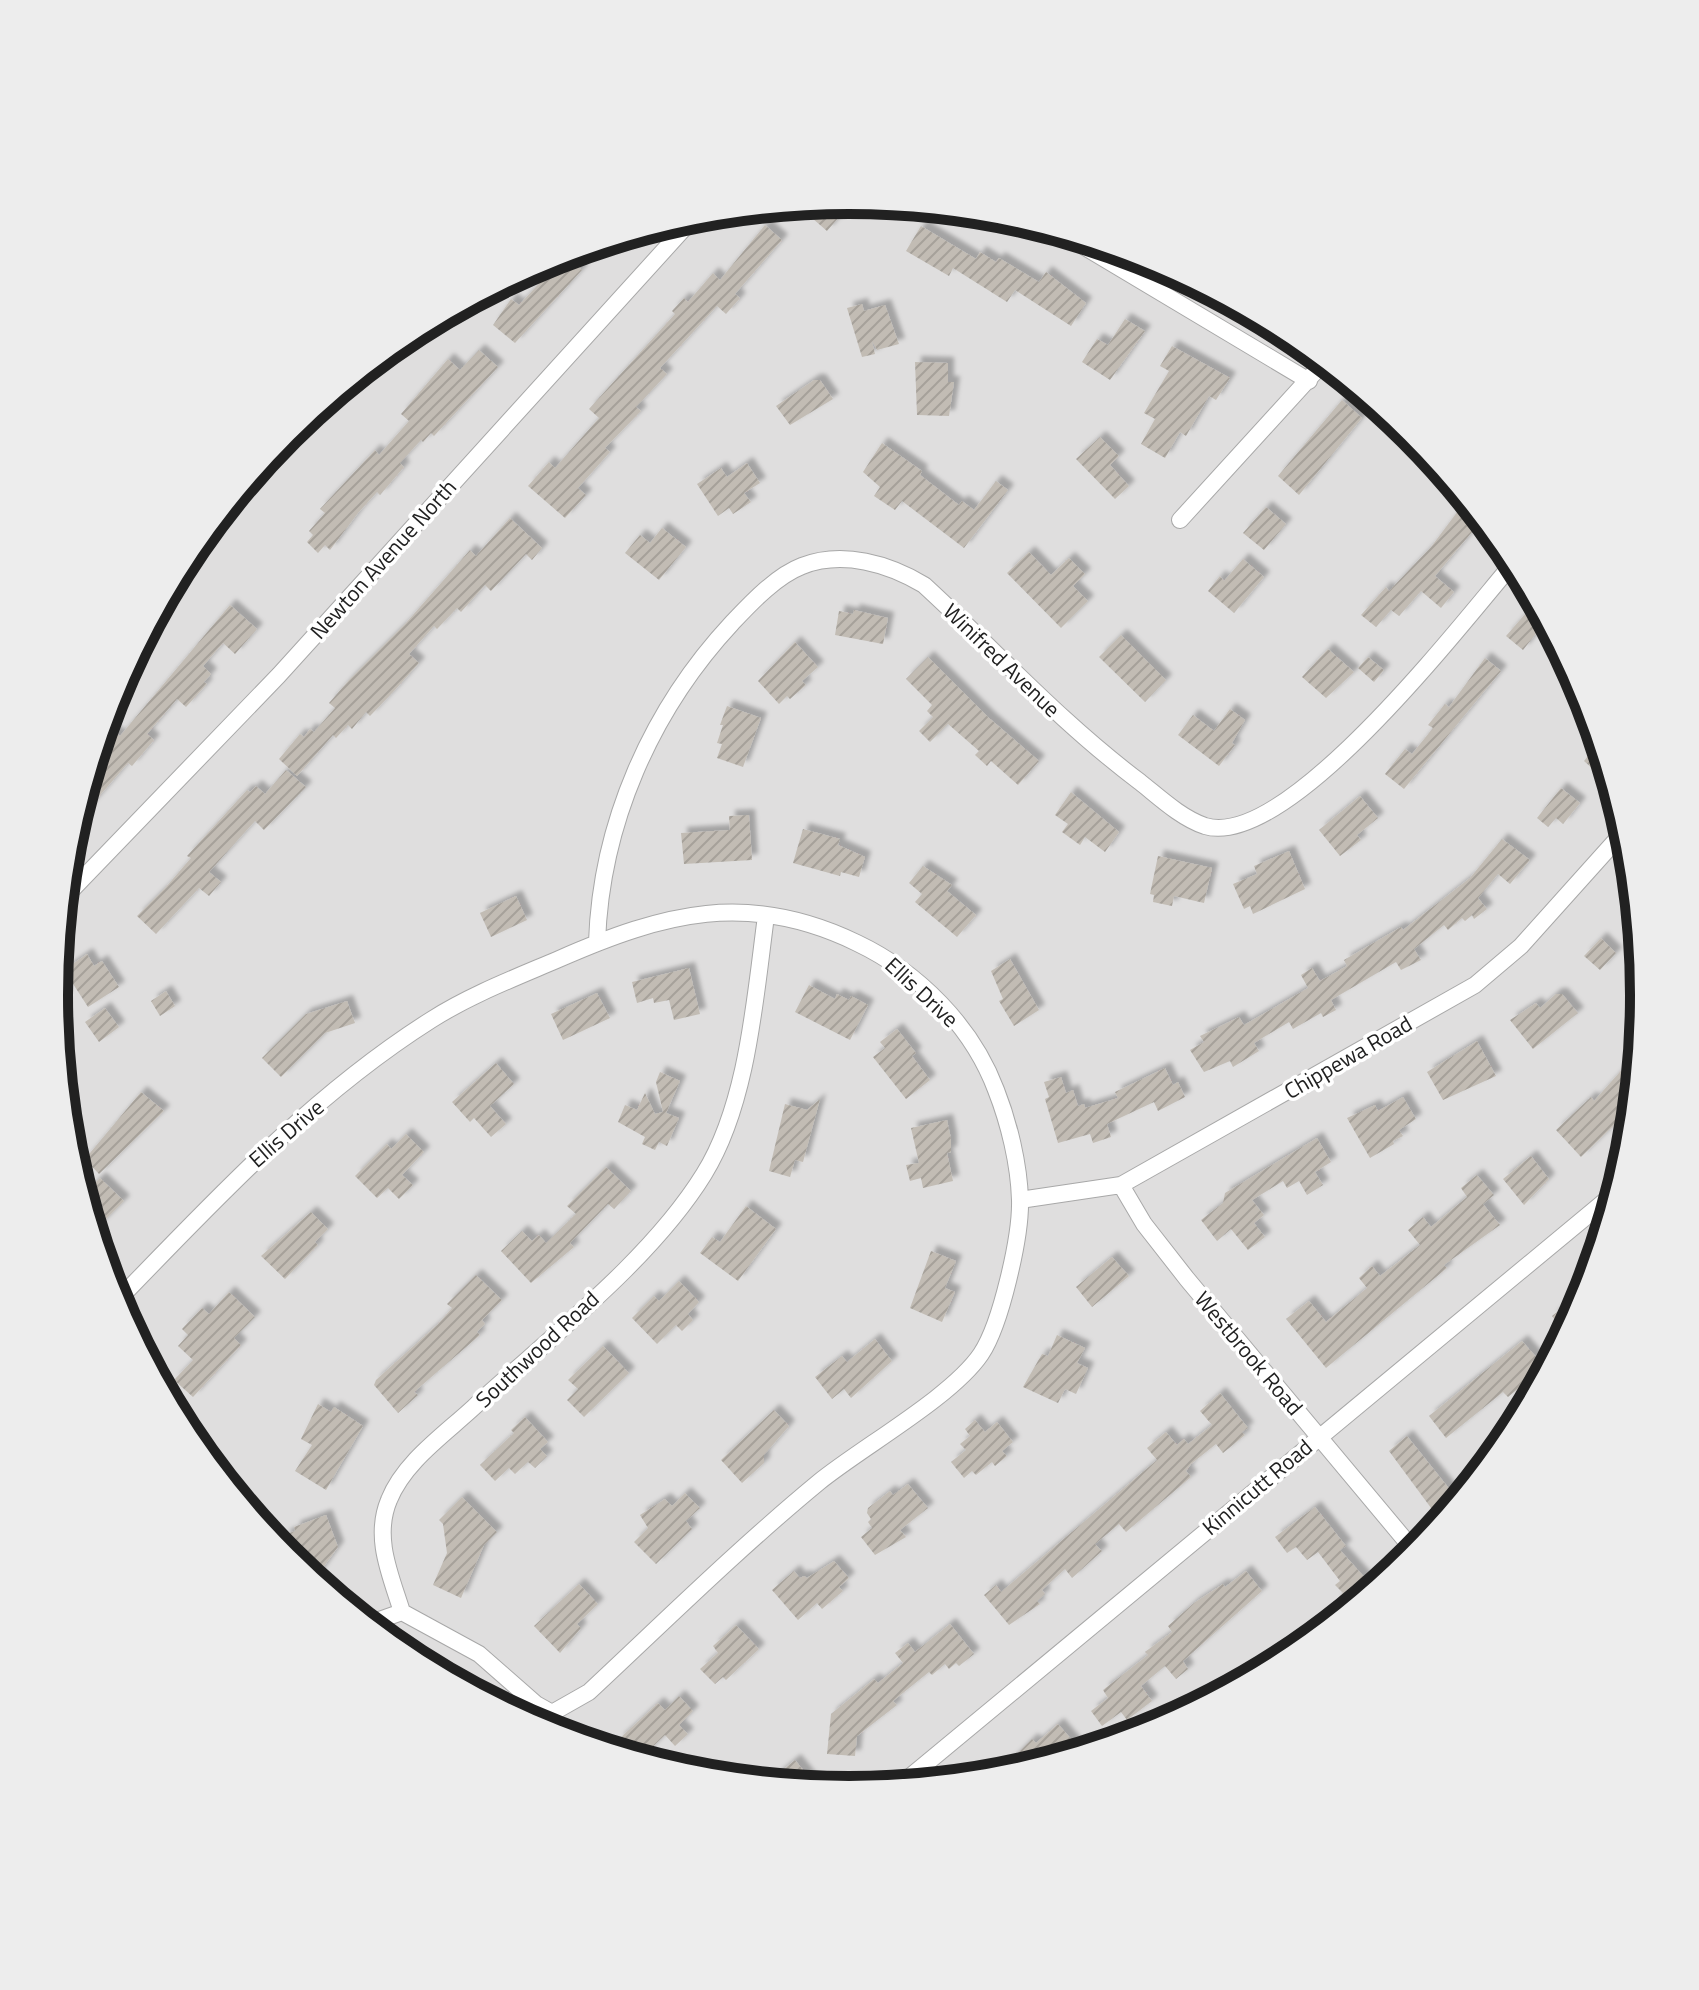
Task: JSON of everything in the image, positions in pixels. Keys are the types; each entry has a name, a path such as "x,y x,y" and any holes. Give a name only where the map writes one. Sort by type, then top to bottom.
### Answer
{"street":[{"name":"Newton Avenue North","path":"76,885 279,675 680,233"},
{"path":"1095,253 1309,381"},
{"path":"1180,520 1318,370"},
{"name":"Winifred Avenue","path":"597,942 607,854 624,799 648,743 678,690 711,646 748,606 801,566 827,560 867,562 895,568 924,585 1087,742 1177,810 1206,826 1225,827 1269,813 1359,739 1506,572"},
{"name":"Chippewa Road","path":"1020,1200 1121,1185 1475,985 1521,946 1615,841"},
{"name":"Ellis Drive","path":"126,1292 260,1153 356,1073 435,1018 597,942 684,914 730,910 818,926 886,957 949,1012 972,1042 996,1088 1005,1114 1020,1200 1006,1283 993,1331 967,1372 819,1482 589,1692 552,1713 536,1704 479,1654 402,1612"},
{"name":"Southwood Road","path":"402,1612 382,1537 389,1499 400,1480 418,1458 659,1233 684,1204 711,1162 723,1139 750,1031 766,916"},
{"name":"Westbrook Road","path":"1121,1185 1144,1224 1187,1279 1407,1542"},
{"name":"Kinnicutt Road","path":"914,1774 1602,1203"},
{"path":"380,1620 402,1612"}],"shaded area":[{"path":"798,215 901,215 952,220 1052,240 1101,255 1149,273 1240,318 1284,345 1365,407 1402,442 1470,519 1526,604 1550,649 1590,744 1604,793 1616,843 1629,944 1631,995 1624,1097 1616,1147 1590,1246 1572,1294 1526,1386 1470,1471 1437,1510 1365,1583 1325,1615 1284,1645 1195,1696 1149,1717 1052,1750 952,1770 901,1775 798,1775 747,1770 647,1750 598,1735 550,1717 459,1672 415,1645 334,1583 297,1548 229,1471 173,1386 149,1341 109,1246 95,1197 83,1147 70,1046 68,995 75,893 83,843 109,744 127,696 173,604 229,519 262,480 334,407 374,375 415,345 504,294 550,273 647,240 747,220"}],"building":[{"path":"808,215 840,216 827,231"},
{"path":"765,225 782,240 735,294 740,298 726,314 717,306 660,368 667,374 636,407 641,411 605,448 610,452 578,488 586,495 565,518 528,486 549,462 555,468 599,418 589,409 675,314 672,311 684,298 688,302 713,273 720,280"},
{"path":"921,226 976,259 980,252 996,262 999,258 1039,282 1046,272 1086,303 1071,326 1015,290 1007,302 953,268 949,276 906,251"},
{"path":"580,262 577,265 582,270 515,343 493,325 511,299 519,305 548,274"},
{"path":"862,304 864,311 885,305 899,344 877,350 872,341 875,354 862,357 847,308"},
{"path":"1125,319 1145,331 1110,380 1082,362 1097,339 1108,345"},
{"path":"1172,346 1230,378 1216,400 1209,396 1186,436 1180,432 1165,458 1141,444 1155,419 1144,413 1169,371 1160,366"},
{"path":"479,350 498,367 434,436 431,433 423,442 421,440 400,463 404,467 380,495 377,492 358,513 330,550 325,545 318,553 307,542 313,535 309,531 325,513 320,509 375,450 379,455 409,421 401,414 448,359 460,370"},
{"path":"915,362 948,363 948,382 954,382 949,416 917,415"},
{"path":"814,380 820,380 833,399 790,425 776,406"},
{"path":"1342,400 1362,418 1299,495 1278,476"},
{"path":"1100,437 1119,456 1110,465 1129,486 1115,499 1076,459"},
{"path":"882,443 922,471 920,475 959,505 962,501 974,510 996,481 1008,490 964,548 902,501 895,510 874,496 880,487 863,472"},
{"path":"747,463 760,483 744,493 751,502 733,514 729,508 718,516 697,484 721,468 727,477"},
{"path":"1266,507 1286,524 1264,550 1243,533"},
{"path":"1460,508 1476,527 1435,576 1454,592 1441,608 1421,591 1399,616 1391,610 1376,627 1361,615 1386,587 1389,591 1431,547"},
{"path":"510,518 542,548 532,560 526,554 491,591 485,585 461,612 457,608 437,629 434,626 409,654 419,663 394,691 370,716 366,712 352,729 348,725 336,738 333,735 297,776 279,759 300,734 304,737 310,729 314,732 335,708 329,703 406,623 470,550 476,556"},
{"path":"662,528 686,547 659,580 625,553 640,535 650,543"},
{"path":"1029,552 1051,575 1069,558 1085,574 1073,586 1088,601 1061,628 1007,573"},
{"path":"1243,559 1264,577 1234,613 1208,591 1220,576 1224,581"},
{"path":"230,605 257,629 235,654 223,643 203,666 211,674 204,682 207,684 186,707 177,699 147,734 154,740 132,766 128,763 92,804 114,731 120,736"},
{"path":"854,610 888,618 883,644 835,635 839,611 853,614"},
{"path":"1526,613 1539,629 1523,650 1506,636"},
{"path":"1121,635 1166,680 1145,702 1099,657"},
{"path":"795,642 818,667 802,681 806,685 779,704 758,681"},
{"path":"1328,649 1354,672 1326,698 1302,677"},
{"path":"928,657 989,718 1039,761 1018,785 991,761 987,766 975,755 979,751 948,724 930,742 919,731 933,717 927,711 932,705 906,679"},
{"path":"1368,657 1384,670 1374,682 1358,668"},
{"path":"1485,658 1501,671 1404,789 1385,774 1405,749 1412,754 1433,728 1428,725 1445,704 1449,707"},
{"path":"727,706 761,718 743,767 717,758 722,744 717,743 723,725 720,725"},
{"path":"1230,709 1245,720 1232,743 1235,745 1219,766 1178,735 1193,715 1214,731"},
{"path":"1592,751 1597,770 1594,770 1584,761"},
{"path":"286,770 306,787 264,830 255,821 209,872 221,882 209,896 199,888 156,934 137,916 166,887 191,858 187,856 247,790 250,792 256,786 265,794"},
{"path":"1561,788 1580,803 1563,824 1556,818 1548,827 1537,818"},
{"path":"1071,792 1119,832 1105,852 1085,837 1080,845 1062,832 1068,824 1055,815"},
{"path":"1360,796 1378,818 1357,835 1361,840 1340,856 1319,830"},
{"path":"749,815 752,860 684,864 681,833 730,830 729,816"},
{"path":"803,829 840,839 838,845 865,857 859,877 841,872 840,876 793,863"},
{"path":"1502,839 1530,860 1510,884 1498,874 1478,898 1487,909 1474,919 1472,915 1465,921 1462,918 1448,930 1444,925 1414,949 1421,960 1401,970 1396,962 1331,1000 1336,1010 1323,1017 1321,1013 1293,1029 1289,1022 1254,1043 1259,1051 1233,1067 1230,1061 1204,1072 1190,1050 1204,1042 1200,1036 1239,1017 1244,1025 1308,988 1301,975 1312,968 1320,981 1347,966 1344,960 1401,927 1403,930 1470,878"},
{"path":"1289,851 1305,889 1253,914 1250,906 1244,909 1233,884 1257,874 1254,866"},
{"path":"1158,856 1212,868 1204,903 1174,896 1172,906 1153,902 1154,895 1150,894"},
{"path":"923,866 952,885 947,891 976,915 957,937 915,902 922,894 909,883"},
{"path":"516,896 527,920 491,937 480,913"},
{"path":"1601,938 1616,953 1600,970 1584,956"},
{"path":"87,954 94,966 102,961 119,987 88,1007 69,977 69,966"},
{"path":"1010,959 1039,1010 1014,1026 999,1001 1003,999 991,971"},
{"path":"689,968 700,1014 674,1020 669,1000 654,1003 653,998 637,1003 632,982"},
{"path":"809,985 835,999 837,994 849,1000 851,996 868,1005 850,1040 795,1012"},
{"path":"166,991 175,1006 160,1016 151,1001"},
{"path":"597,993 610,1018 563,1040 551,1014"},
{"path":"1556,994 1562,994 1578,1013 1533,1049 1510,1020 1536,1003 1540,1008"},
{"path":"347,1001 355,1023 325,1033 281,1077 262,1058 306,1014"},
{"path":"105,1008 119,1027 99,1042 85,1022"},
{"path":"897,1029 916,1053 912,1056 930,1080 906,1099 873,1057 885,1048 880,1042"},
{"path":"1477,1041 1496,1076 1443,1100 1427,1072"},
{"path":"496,1063 514,1084 490,1106 506,1124 491,1137 474,1118 470,1122 452,1102"},
{"path":"1627,1064 1620,1119 1581,1157 1556,1130 1591,1097 1594,1101"},
{"path":"1165,1068 1173,1085 1178,1082 1185,1097 1158,1111 1154,1102 1107,1124 1111,1137 1093,1143 1090,1134 1058,1143 1045,1099 1049,1097 1044,1082 1061,1077 1066,1093 1073,1090 1078,1106 1084,1104 1085,1108 1118,1098 1115,1092"},
{"path":"660,1072 680,1081 666,1113 679,1118 667,1146 659,1142 655,1150 642,1144 645,1137 618,1122 625,1105 637,1110 645,1093 655,1114 663,1112 656,1082"},
{"path":"141,1092 164,1111 99,1174 86,1158"},
{"path":"1403,1097 1416,1119 1399,1130 1403,1136 1393,1141 1394,1144 1370,1158 1347,1118 1375,1105 1378,1111"},
{"path":"820,1099 803,1162 795,1160 790,1177 769,1171 785,1104 807,1110"},
{"path":"947,1120 951,1152 947,1153 953,1181 923,1188 921,1178 910,1181 906,1165 919,1163 911,1128"},
{"path":"406,1134 424,1152 402,1175 413,1185 399,1199 388,1188 377,1198 355,1176 387,1144 391,1149"},
{"path":"1317,1138 1331,1162 1315,1172 1323,1185 1307,1195 1299,1181 1287,1188 1283,1181 1252,1200 1264,1215 1254,1223 1265,1237 1248,1250 1231,1229 1217,1241 1201,1220 1223,1203 1225,1193"},
{"path":"1531,1156 1549,1179 1524,1205 1503,1179"},
{"path":"606,1167 631,1191 614,1209 608,1204 570,1243 574,1247 531,1283 501,1251 522,1231 532,1241 539,1235 546,1243 576,1214 567,1206"},
{"path":"1477,1175 1494,1195 1483,1204 1500,1225 1444,1265 1447,1268 1326,1368 1286,1319 1309,1301 1326,1322 1367,1288 1359,1278 1372,1266 1380,1276 1420,1245 1408,1230 1423,1217 1431,1227 1467,1197 1461,1188"},
{"path":"100,1178 124,1201 102,1223 95,1197 92,1186"},
{"path":"746,1206 776,1229 738,1281 700,1253 712,1237 720,1242"},
{"path":"311,1212 328,1229 315,1242 318,1245 285,1279 261,1256"},
{"path":"931,1251 956,1261 945,1288 955,1292 942,1322 910,1308"},
{"path":"1112,1257 1129,1276 1092,1307 1076,1287"},
{"path":"476,1275 502,1300 482,1320 485,1324 477,1332 480,1335 414,1392 418,1395 398,1413 374,1385 376,1380 438,1324 452,1308 447,1304"},
{"path":"679,1281 699,1302 688,1314 693,1320 682,1331 676,1325 657,1344 632,1318 654,1296 659,1301"},
{"path":"229,1292 255,1317 234,1338 241,1345 193,1397 174,1380 193,1360 178,1346 188,1335 182,1329 202,1308 209,1314"},
{"path":"1567,1304 1558,1324 1552,1316"},
{"path":"1057,1335 1085,1348 1077,1363 1088,1368 1076,1394 1065,1389 1058,1403 1023,1387 1042,1354 1048,1356"},
{"path":"875,1339 892,1361 851,1398 844,1389 832,1399 815,1377 842,1356 847,1362"},
{"path":"1522,1341 1539,1361 1529,1380 1508,1397 1503,1392 1446,1438 1429,1416"},
{"path":"603,1346 629,1373 584,1417 567,1400 578,1389 568,1380"},
{"path":"1220,1393 1248,1428 1242,1432 1245,1435 1223,1453 1216,1444 1191,1464 1186,1471 1191,1477 1126,1532 1119,1524 1095,1544 1102,1551 1072,1578 1065,1569 1042,1590 1045,1594 1037,1601 1040,1604 1009,1625 984,1595 996,1585 1001,1592 1157,1460 1147,1448 1166,1432 1177,1445 1184,1439 1188,1444 1212,1425 1200,1411"},
{"path":"318,1404 331,1412 334,1407 363,1426 326,1490 295,1471 312,1445 301,1439"},
{"path":"774,1410 789,1426 764,1455 764,1463 742,1483 721,1460"},
{"path":"525,1417 548,1442 540,1449 547,1456 535,1468 528,1462 515,1474 509,1468 495,1481 480,1465 514,1433 511,1430"},
{"path":"975,1420 985,1432 997,1422 1013,1442 1002,1451 1007,1456 995,1466 992,1462 976,1475 972,1471 964,1478 951,1462 966,1450 960,1444 970,1436 965,1429"},
{"path":"1407,1436 1452,1492 1438,1509 1434,1512 1389,1451"},
{"path":"908,1484 928,1508 900,1530 906,1537 875,1555 861,1537 872,1528 868,1522 871,1519 868,1508 890,1491 893,1495"},
{"path":"685,1493 700,1508 686,1521 692,1529 656,1564 634,1542 648,1528 640,1515 665,1499 672,1506"},
{"path":"462,1497 497,1532 484,1545 461,1598 433,1585 447,1553 443,1524 439,1520"},
{"path":"1315,1507 1346,1546 1340,1550 1367,1581 1339,1604 1336,1600 1343,1593 1335,1585 1340,1581 1318,1552 1307,1560 1296,1547 1287,1553 1275,1537"},
{"path":"326,1515 338,1547 321,1571 285,1535 295,1531 294,1527"},
{"path":"834,1561 849,1578 839,1587 843,1591 822,1609 817,1603 798,1620 772,1590 794,1571 800,1578 807,1578"},
{"path":"1246,1571 1262,1591 1183,1661 1188,1669 1176,1679 1165,1666 1141,1686 1152,1701 1127,1720 1121,1712 1102,1726 1091,1711 1108,1698 1103,1690 1148,1655 1145,1652 1172,1632 1168,1626 1194,1603 1223,1584 1225,1587"},
{"path":"579,1584 598,1604 577,1624 581,1628 560,1653 534,1626"},
{"path":"950,1624 974,1654 959,1666 956,1663 949,1669 945,1664 932,1675 929,1672 893,1701 897,1705 857,1736 855,1756 827,1754 831,1714 874,1679 878,1683 903,1663 895,1653 908,1643 915,1652"},
{"path":"736,1625 759,1649 726,1680 723,1677 715,1684 700,1669 718,1653 713,1646"},
{"path":"679,1696 693,1711 679,1725 688,1734 675,1746 665,1735 649,1750 618,1740 658,1703 665,1710"},
{"path":"1058,1724 1075,1743 1012,1759 1032,1739 1036,1743"},
{"path":"795,1760 807,1775 798,1775 779,1773"}]}
